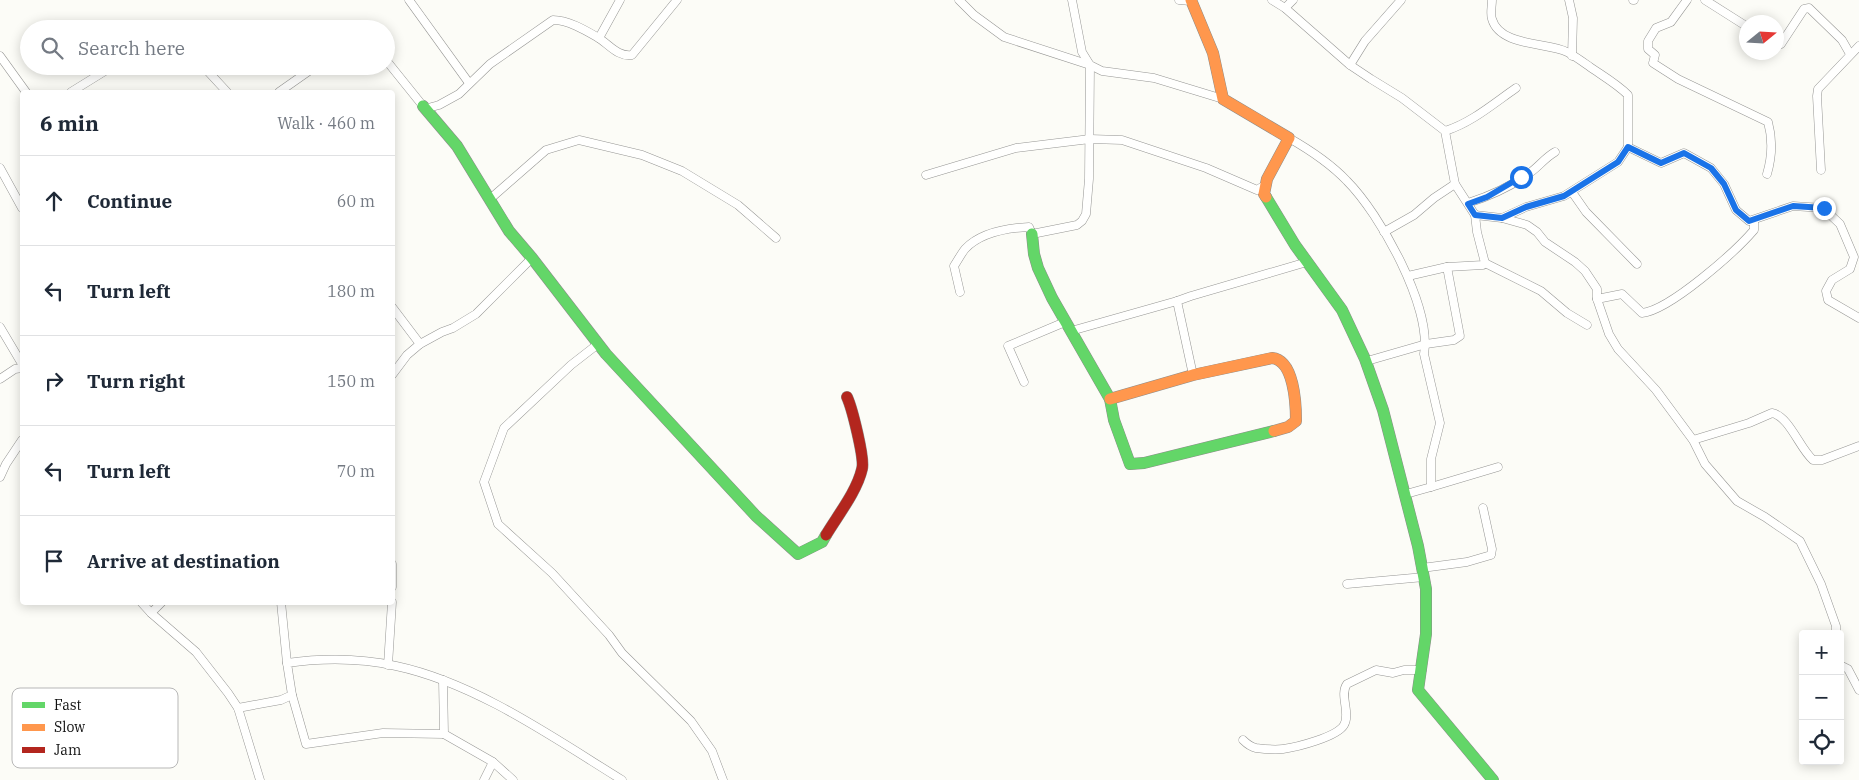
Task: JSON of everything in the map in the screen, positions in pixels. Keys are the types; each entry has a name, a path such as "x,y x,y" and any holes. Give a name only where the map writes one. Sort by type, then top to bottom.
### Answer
{"street":[{"path":"409,0 470,83"},
{"path":"599,38 620,0"},
{"path":"423,106 428,108 439,105 459,94 490,64 554,20 563,21 599,38 620,54 632,55 677,0"},
{"path":"959,0 974,15 1004,37 1016,42 1090,65 1102,71 1154,78 1223,99 1326,161 1348,181 1371,210 1384,232 1408,276 1419,307 1426,344 1424,354 1440,423 1431,459 1431,487"},
{"path":"1032,234 1077,225 1086,214 1090,179 1090,65 1082,52 1072,0"},
{"path":"1179,0 1191,0 1213,53 1223,99"},
{"path":"1272,0 1285,8 1350,65 1402,98 1445,131 1455,184 1475,215 1485,264"},
{"path":"1285,8 1293,0"},
{"path":"1350,65 1365,41 1402,0"},
{"path":"1492,0 1492,19 1495,26 1504,34 1526,44 1566,51 1618,85 1628,94 1628,147 1618,162 1564,196 1526,207 1502,218"},
{"path":"1569,0 1573,18 1572,56"},
{"path":"1687,0 1671,22 1656,28 1648,41 1648,49 1655,55 1653,63 1678,78 1768,122 1771,160 1767,174"},
{"path":"1705,0 1739,22"},
{"path":"1784,40 1804,10 1808,8 1842,40 1850,54"},
{"path":"1821,170 1818,89 1859,46"},
{"path":"0,56 25,90"},
{"path":"395,71 457,146 509,231 598,344 756,516 798,554 822,542 851,494 863,468 853,411 847,397"},
{"path":"74,90 98,75"},
{"path":"211,75 225,90"},
{"path":"282,90 303,75"},
{"path":"1445,131 1471,119 1516,88"},
{"path":"1289,138 1267,179 1264,194 1307,262 1332,292 1367,360 1384,412 1406,494 1423,572 1427,607 1422,670 1418,690 1493,780"},
{"path":"926,175 1016,148 1090,139 1122,140 1206,168 1257,190 1265,185"},
{"path":"490,199 546,150 579,140 642,155 682,171 738,205 776,238"},
{"path":"1628,147 1661,163 1684,153 1711,168 1724,184 1736,210 1749,221 1793,206 1824,208 1840,224 1854,257 1850,269 1832,280 1826,291 1828,300 1859,318"},
{"path":"1468,204 1487,197 1514,183 1555,152"},
{"path":"0,168 20,204"},
{"path":"1384,232 1414,215 1455,184"},
{"path":"1572,192 1586,212 1637,264"},
{"path":"1475,215 1502,218 1527,225 1537,232 1545,242 1575,262 1592,280 1597,289 1597,299 1609,334 1618,349 1656,390 1693,440 1705,464 1737,501 1765,517 1800,541 1821,584 1836,630"},
{"path":"1597,299 1622,294 1642,313 1669,302 1724,262 1740,247 1754,230 1754,220"},
{"path":"960,292 954,266 966,248 981,238 1015,228 1029,227 1038,268 1052,298 1110,399 1114,420 1130,464 1144,463 1288,427 1296,421 1296,412 1286,368 1282,361 1272,358 1239,363 1193,374 1110,399"},
{"path":"395,371 420,344 476,314 532,258"},
{"path":"1024,382 1008,346 1068,326 1177,301 1307,262"},
{"path":"1408,276 1447,267 1482,266 1485,264 1541,290 1567,313 1587,326"},
{"path":"1367,360 1426,344 1454,340 1460,336 1447,267"},
{"path":"1177,301 1193,374"},
{"path":"395,311 420,344"},
{"path":"0,327 20,362"},
{"path":"598,344 571,365 504,428 484,482 498,524 552,574 609,636 622,653 691,721 712,751 723,780"},
{"path":"0,379 20,367"},
{"path":"1693,440 1776,414 1784,420 1813,460 1822,460 1859,446"},
{"path":"0,477 20,443"},
{"path":"1406,494 1498,467"},
{"path":"1347,584 1423,572 1491,555 1492,549 1483,508"},
{"path":"143,605 150,614 196,652 228,693 238,708 260,780"},
{"path":"150,614 159,605"},
{"path":"281,605 292,695 306,744 383,733 444,734 493,762 513,780"},
{"path":"388,664 392,605"},
{"path":"287,663 314,660 361,660 388,664 443,680 534,725 622,780"},
{"path":"1844,667 1848,669 1859,690"},
{"path":"1243,740 1255,748 1283,749 1316,741 1340,730 1344,726 1346,720 1345,691 1347,684 1376,670 1393,673 1404,670 1422,670"},
{"path":"443,680 444,734"},
{"path":"238,708 280,700 292,695"},
{"path":"484,780 493,762"}],"traffic: fast":[{"path":"423,106 457,146 509,231 606,354 756,516 798,554 822,542 826,535"},
{"path":"1266,197 1295,245 1342,310 1365,359 1383,410 1418,546 1426,589 1426,634 1418,690 1493,780"},
{"path":"1032,234 1034,254 1038,268 1052,298 1110,399 1114,420 1130,464 1144,463 1274,431"}],"traffic: slow":[{"path":"1191,0 1213,53 1223,99 1289,138 1267,179 1264,194 1266,197"},
{"path":"1110,399 1193,375 1272,358 1285,366 1289,374 1296,413 1296,421 1288,427 1274,431"}],"traffic: jam":[{"path":"826,535 852,494 862,469 860,445 847,397"}],"route":[{"path":"1521,177 1514,183 1487,197 1468,204 1475,215 1502,218 1526,207 1564,196 1618,162 1628,147 1661,163 1684,153 1711,168 1724,184 1736,210 1749,221 1793,206 1824,208"}]}
